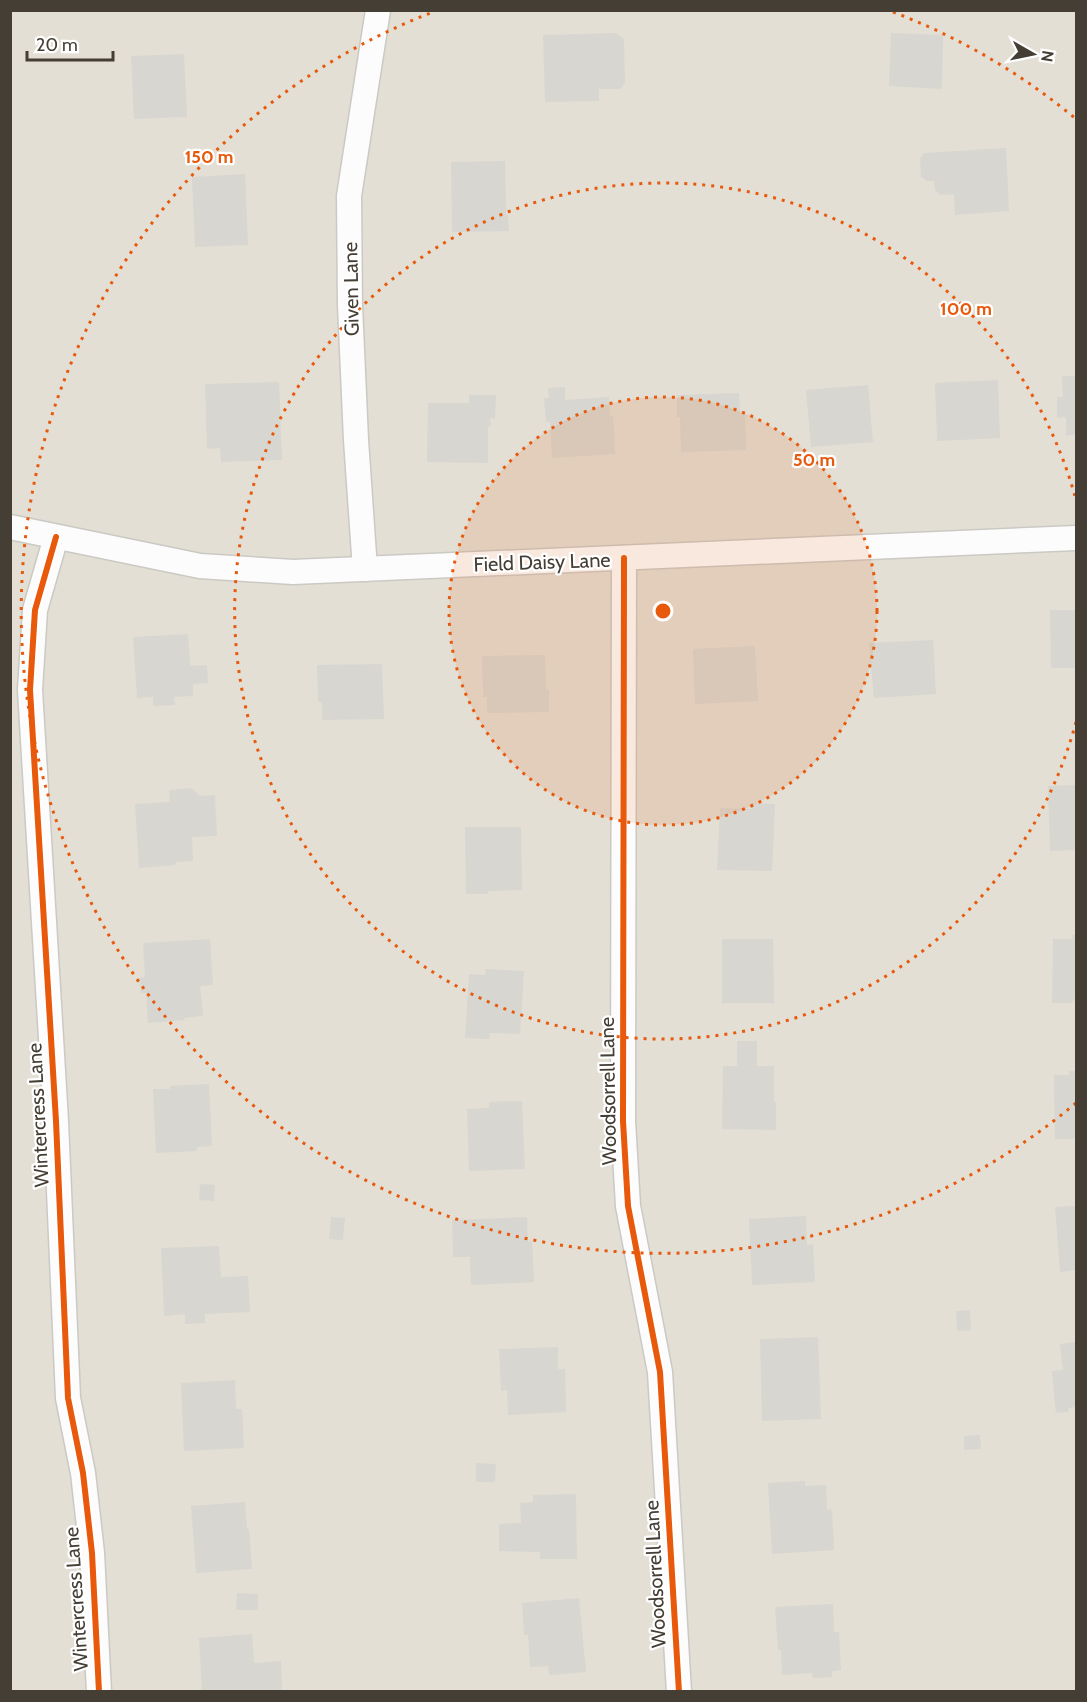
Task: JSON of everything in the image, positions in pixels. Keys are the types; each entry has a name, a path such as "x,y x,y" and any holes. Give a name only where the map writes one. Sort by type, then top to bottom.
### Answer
{"street":[{"name":"Given Lane","path":"365,569 350,306 349,196 378,10"},
{"name":"Field Daisy Lane","path":"10,527 200,566 293,572 1077,538"},
{"name":"Wintercress Lane","path":"56,537 35,609 30,690 56,1121 69,1398 83,1473 92,1553 99,1692"},
{"name":"Woodsorrell Lane","path":"624,558 623,1121 628,1206 660,1372 679,1692"}],"shaded area":[{"path":"11,11 1076,11 1076,1691 11,1691"}],"building":[{"path":"616,33 624,39 625,82 621,89 599,89 599,101 545,102 543,35"},
{"path":"891,33 943,35 942,89 889,86"},
{"path":"184,54 187,117 134,119 131,56"},
{"path":"1006,148 1009,211 955,215 954,194 940,195 935,190 934,181 927,181 921,177 920,159 924,153"},
{"path":"505,161 506,215 508,215 509,231 452,232 451,162"},
{"path":"245,174 248,245 195,247 192,177"},
{"path":"1062,376 1076,376 1076,435 1066,435 1066,417 1057,418 1057,397 1063,397"},
{"path":"998,380 1000,438 937,441 935,383"},
{"path":"279,382 282,460 221,462 220,448 207,449 205,384"},
{"path":"868,385 873,442 811,447 806,390"},
{"path":"565,387 565,400 609,397 610,416 613,416 615,454 552,458 550,422 546,422 544,398 549,398 548,388"},
{"path":"739,393 740,414 745,413 746,450 681,452 677,395"},
{"path":"469,395 496,395 495,419 490,418 491,426 488,426 488,463 427,462 428,403 469,403"},
{"path":"1050,610 1076,610 1076,668 1051,668"},
{"path":"188,634 190,666 207,665 208,683 193,684 193,696 174,697 175,705 153,706 153,697 137,698 133,637"},
{"path":"933,640 936,694 874,698 869,643"},
{"path":"755,646 758,701 695,704 693,649"},
{"path":"545,655 549,712 487,713 487,697 483,697 482,656"},
{"path":"382,664 384,719 322,720 322,702 318,702 317,665"},
{"path":"1076,785 1076,850 1050,851 1048,786"},
{"path":"191,788 200,796 215,795 217,836 192,837 193,861 139,868 135,804 170,802 169,790"},
{"path":"751,803 775,804 772,871 717,870 720,808 752,809"},
{"path":"465,827 521,827 522,890 466,894"},
{"path":"1072,935 1076,935 1076,999 1072,1003 1052,1003 1053,939 1073,939"},
{"path":"210,939 213,985 200,986 203,1016 148,1023 146,993 141,993 139,978 145,977 143,943"},
{"path":"722,939 773,939 774,1003 722,1003"},
{"path":"486,969 524,971 520,1034 490,1033 489,1039 465,1038 469,974 485,975"},
{"path":"737,1041 757,1041 757,1066 774,1066 776,1130 722,1129 723,1066 737,1066"},
{"path":"1069,1071 1076,1071 1075,1139 1055,1139 1054,1075 1069,1075"},
{"path":"209,1084 212,1146 197,1147 197,1151 156,1153 153,1089"},
{"path":"522,1101 525,1169 469,1171 467,1109 489,1108 489,1102"},
{"path":"200,1184 215,1185 214,1201 199,1200"},
{"path":"1076,1206 1076,1270 1060,1272 1055,1207"},
{"path":"806,1216 807,1245 813,1244 815,1282 752,1285 749,1219"},
{"path":"331,1217 345,1218 343,1240 329,1239"},
{"path":"527,1217 528,1242 532,1241 534,1282 471,1285 470,1257 453,1257 452,1220"},
{"path":"219,1246 221,1277 248,1276 250,1312 205,1314 205,1323 185,1324 185,1314 164,1316 161,1248"},
{"path":"970,1310 971,1330 957,1331 956,1311"},
{"path":"818,1337 821,1419 762,1421 760,1339"},
{"path":"1076,1342 1076,1407 1068,1408 1069,1412 1056,1413 1052,1371 1063,1370 1060,1344"},
{"path":"558,1347 558,1369 565,1369 566,1412 508,1415 507,1390 501,1391 499,1349"},
{"path":"235,1380 236,1409 242,1409 244,1448 184,1451 181,1383"},
{"path":"980,1435 981,1449 964,1450 964,1436"},
{"path":"476,1463 496,1464 495,1482 476,1482"},
{"path":"805,1481 805,1486 826,1485 827,1510 832,1509 834,1550 772,1554 768,1483"},
{"path":"576,1494 577,1559 540,1559 540,1552 499,1551 499,1524 521,1523 520,1503 533,1502 533,1495"},
{"path":"245,1502 252,1569 196,1573 191,1506"},
{"path":"237,1593 258,1594 258,1610 236,1610"},
{"path":"579,1598 586,1672 549,1675 548,1666 530,1667 528,1635 524,1635 522,1603"},
{"path":"833,1604 834,1632 839,1632 841,1670 832,1671 832,1677 813,1678 812,1673 782,1675 775,1607"},
{"path":"252,1634 254,1663 281,1661 282,1692 202,1692 199,1638"}],"cycle path":[{"path":"56,537 35,610 30,690 56,1121 68,1398 83,1473 92,1553 99,1692"},
{"path":"624,558 623,1121 628,1206 660,1372 679,1692"}]}
